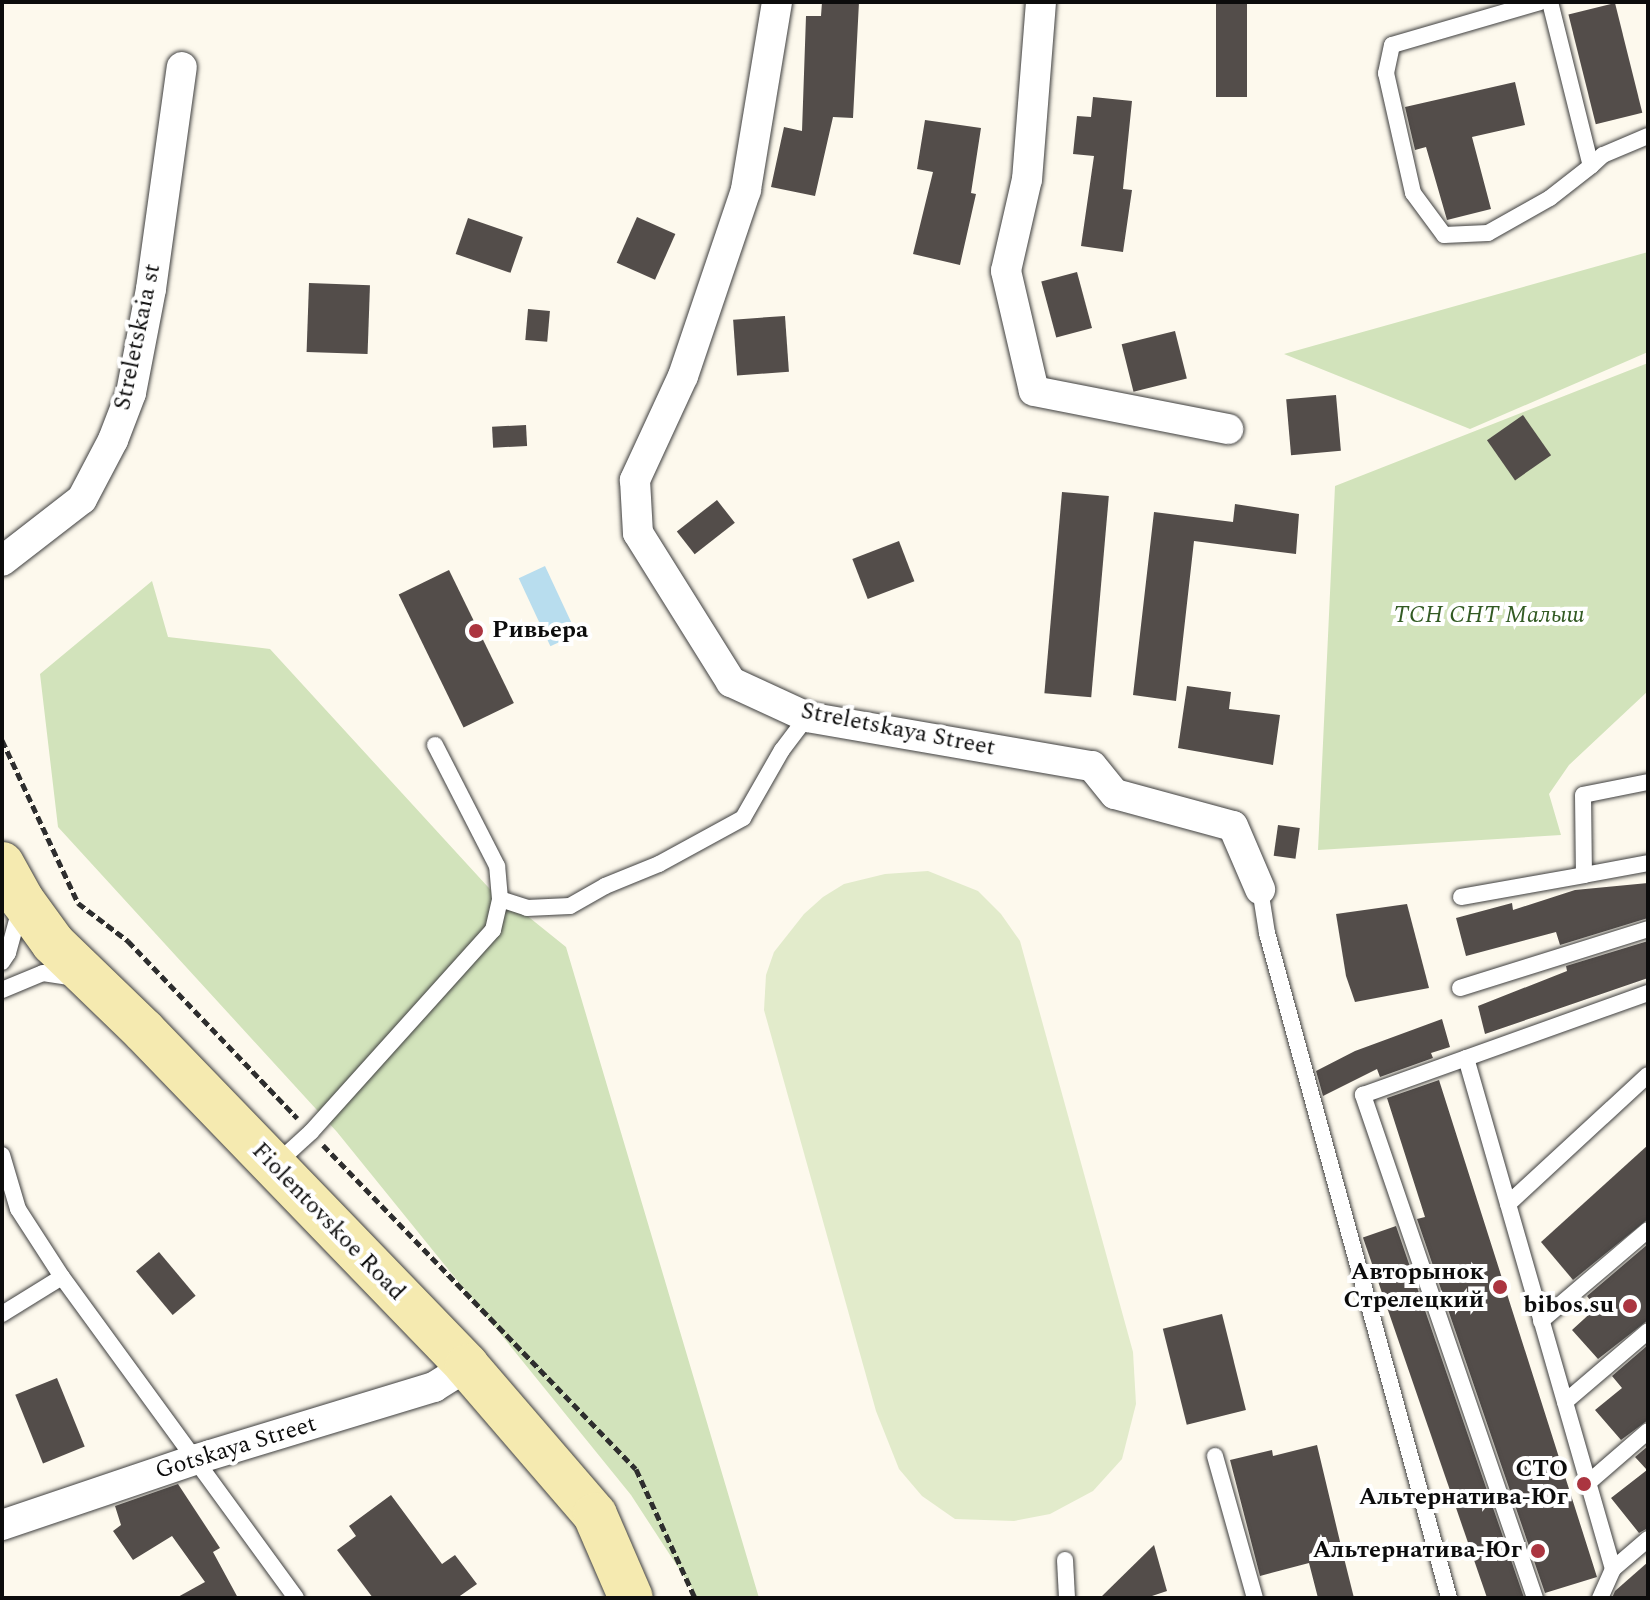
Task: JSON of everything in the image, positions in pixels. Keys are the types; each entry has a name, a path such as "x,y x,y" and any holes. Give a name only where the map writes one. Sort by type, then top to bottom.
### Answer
{"main road":[{"name":"Fiolentovskoe Road","path":"12,882 53,943 275,1165 467,1366 595,1515 631,1598"}],"street":[{"name":"Streletskaya Street","path":"777,2 746,190 683,376 635,480 638,533 731,681 807,717 1092,766 1115,794 1233,826 1260,889"},
{"path":"1041,2 1027,179 1006,271 1034,391 1228,429"},
{"name":"Streletskaia st","path":"2,561 82,499 113,440 131,393 151,289 182,67"},
{"name":"Gotskaya Street","path":"2,1525 197,1459 434,1387 467,1366"}],"lane":[{"path":"1540,2 1392,45 1386,73 1413,193 1444,235 1488,233 1550,198 1603,155 1648,136"},
{"path":"1550,2 1591,166"},
{"path":"500,899 527,908 570,906 605,886 659,864 743,818 782,750 807,717"},
{"path":"275,1165 311,1132 493,930 500,899 497,866 435,745"},
{"path":"1584,875 1583,795 1648,782"},
{"path":"1461,897 1648,863"},
{"path":"2,962 8,953 12,882"},
{"path":"1260,889 1267,933 1449,1598"},
{"path":"1460,988 1648,929"},
{"path":"2,990 43,973 93,982"},
{"path":"1535,1598 1363,1095 1648,993"},
{"path":"1466,1058 1613,1569"},
{"path":"1508,1204 1648,1075"},
{"path":"2,1155 18,1209 62,1277 296,1598"},
{"path":"1541,1321 1648,1230"},
{"path":"2,1314 62,1277"},
{"path":"1565,1402 1648,1331"},
{"path":"1588,1483 1648,1431"},
{"path":"1215,1456 1255,1598"},
{"path":"1600,1598 1613,1569 1648,1539"},
{"path":"1065,1560 1067,1598"}],"path":[{"path":"2,740 78,903 128,941 636,1469 695,1598"}],"green space":[{"path":"1648,252 1648,352 1470,429 1284,354"},
{"name":"ТСН СНТ Малыш","path":"1648,363 1648,691 1569,765 1549,794 1561,835 1318,850 1335,486"},
{"path":"152,581 168,637 270,649 499,899 520,910 566,947 759,1598 698,1598 631,1495 337,1132 58,827 40,674"},
{"path":"928,871 978,891 1001,914 1020,941 1133,1352 1136,1404 1122,1459 1093,1491 1050,1514 1014,1521 955,1519 922,1496 899,1469 876,1411 764,1010 766,975 774,952 804,914 823,897 844,884 885,874"}],"water":[{"path":"545,566 577,634 550,646 519,578"}],"building":[{"path":"822,2 859,2 853,118 833,117 815,196 771,187 784,127 802,131 806,16 821,16"},
{"path":"1216,2 1247,2 1247,97 1216,97"},
{"path":"1615,3 1642,113 1596,124 1568,15"},
{"path":"1515,82 1525,125 1472,137 1491,209 1447,220 1426,147 1415,150 1405,107"},
{"path":"1093,97 1132,101 1123,189 1132,190 1123,252 1081,246 1094,156 1073,154 1077,116 1091,117"},
{"path":"925,120 981,128 971,193 976,194 960,265 913,254 933,172 917,169"},
{"path":"637,217 675,234 655,280 617,263"},
{"path":"468,218 523,237 510,273 456,254"},
{"path":"1077,272 1092,328 1056,338 1041,282"},
{"path":"309,283 370,285 368,354 307,352"},
{"path":"528,309 550,311 547,342 525,340"},
{"path":"785,316 789,372 737,375 733,320"},
{"path":"1175,331 1187,379 1133,392 1122,344"},
{"path":"1336,395 1341,451 1291,455 1286,399"},
{"path":"1523,415 1551,455 1515,480 1487,440"},
{"path":"526,425 527,446 493,448 492,427"},
{"path":"1062,492 1109,496 1091,697 1044,693"},
{"path":"717,500 735,523 695,554 677,531"},
{"path":"1235,504 1299,514 1296,554 1194,541 1176,701 1133,695 1154,512 1233,522"},
{"path":"899,541 914,581 868,599 852,559"},
{"path":"449,570 514,703 464,728 399,595"},
{"path":"1187,686 1231,692 1229,709 1280,715 1273,765 1178,748"},
{"path":"1278,825 1300,828 1295,859 1274,856"},
{"path":"1648,883 1648,918 1560,945 1556,932 1466,956 1456,918 1512,903 1513,910 1575,890"},
{"path":"1407,904 1429,988 1355,1002 1346,976 1336,914"},
{"path":"1648,941 1648,978 1485,1034 1478,1006 1567,971 1566,966"},
{"path":"1442,1019 1450,1047 1431,1053 1433,1058 1380,1077 1377,1069 1323,1096 1316,1071 1355,1051"},
{"path":"1439,1080 1597,1577 1545,1593 1417,1219 1425,1217 1387,1098"},
{"path":"1648,1145 1648,1219 1573,1280 1541,1242"},
{"path":"1396,1226 1524,1598 1487,1598 1363,1237"},
{"path":"1648,1244 1648,1320 1598,1359 1572,1330 1596,1308 1587,1296"},
{"path":"159,1252 196,1296 173,1315 136,1271"},
{"path":"1222,1314 1246,1410 1187,1425 1163,1329"},
{"path":"1648,1345 1648,1420 1621,1440 1595,1410 1622,1388 1612,1376"},
{"path":"57,1378 85,1447 43,1463 15,1395"},
{"path":"1317,1445 1354,1598 1318,1598 1309,1563 1260,1576 1230,1460 1272,1450 1273,1456"},
{"path":"1648,1446 1648,1528 1639,1533 1611,1498 1647,1470 1635,1457"},
{"path":"178,1484 220,1548 213,1552 238,1598 176,1598 205,1582 172,1536 133,1560 113,1531 121,1525 115,1506"},
{"path":"391,1495 442,1564 455,1555 477,1584 457,1598 373,1598 337,1550 356,1536 349,1526"},
{"path":"1154,1545 1167,1591 1146,1598 1100,1598"},
{"path":"1648,1562 1648,1598 1612,1598 1615,1591"}],"place":[{"name":"Ривьера","path":"476,631"},
{"name":"Авторынок Стрелецкий","path":"1500,1287"},
{"name":"bibos.su","path":"1630,1306"},
{"name":"СТО Альтернатива-Юг","path":"1584,1484"},
{"name":"Альтернатива-Юг","path":"1538,1551"}]}
